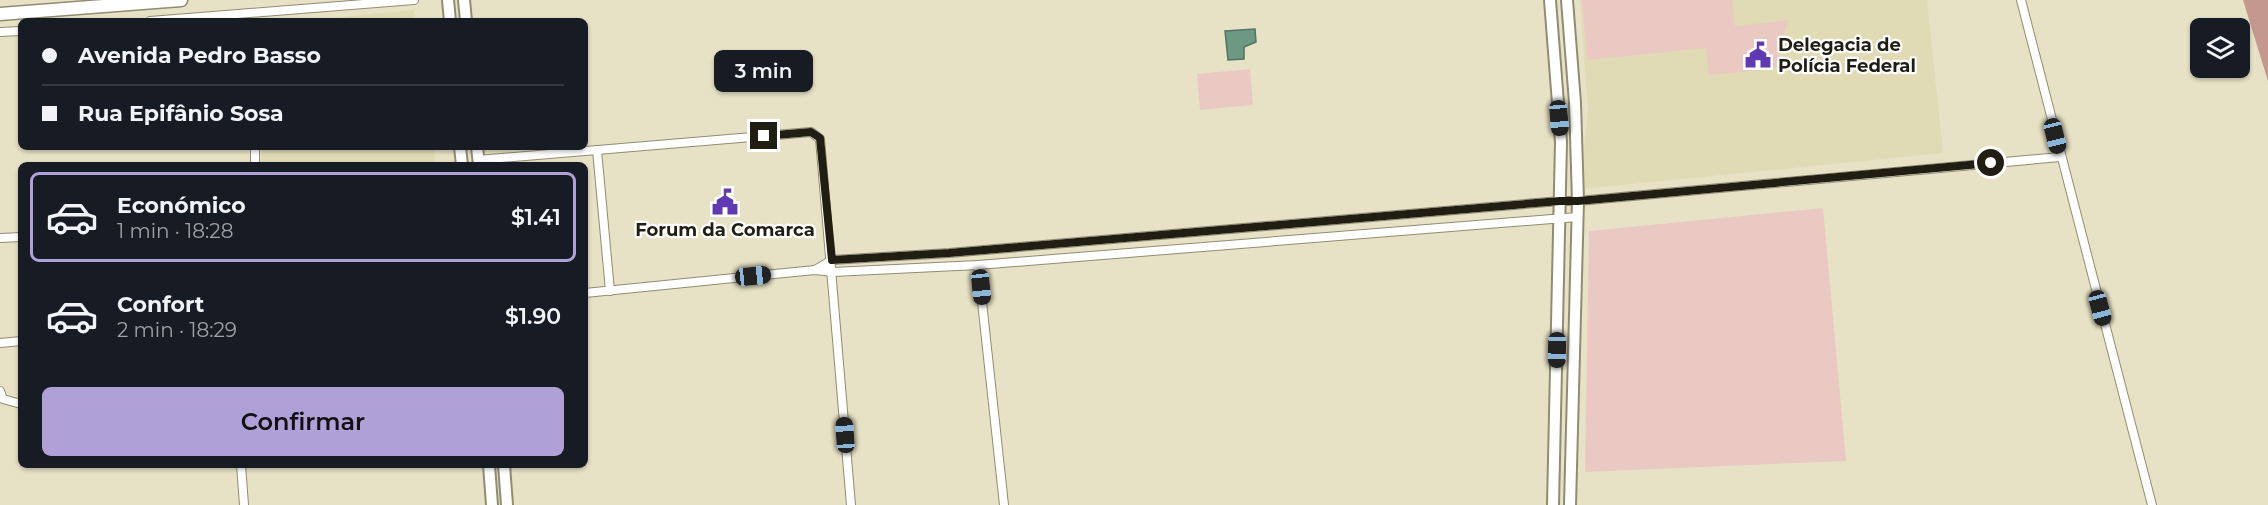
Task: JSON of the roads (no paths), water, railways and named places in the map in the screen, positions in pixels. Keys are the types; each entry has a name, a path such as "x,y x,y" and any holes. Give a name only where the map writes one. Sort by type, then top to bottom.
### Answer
{"main road":[{"path":"0,14 181,0"},
{"path":"448,0 450,18"},
{"path":"464,0 466,18"},
{"path":"1550,0 1561,142 1553,505"},
{"path":"1567,0 1572,49 1578,201 1570,505"},
{"path":"1553,47 1564,52 1572,49"},
{"path":"489,468 492,505"},
{"path":"504,468 507,505"}],"street":[{"path":"189,18 414,0"},
{"path":"2021,0 2152,505"},
{"path":"267,18 268,12"},
{"path":"0,33 18,31"},
{"path":"487,162 597,150 811,132 817,135 820,138 832,260 851,505"},
{"path":"597,150 610,291"},
{"path":"814,270 832,260 949,253 1578,201 2060,157"},
{"path":"588,293 814,270 833,272 978,265 1577,217"},
{"path":"0,238 18,237"},
{"path":"978,265 1004,505"},
{"path":"0,343 18,341"},
{"path":"0,391 3,399 18,403"},
{"path":"241,468 244,505"}],"place":[{"name":"Delegacia de Polícia Federal","path":"1758,55"},
{"name":"Forum da Comarca","path":"725,202"}]}
